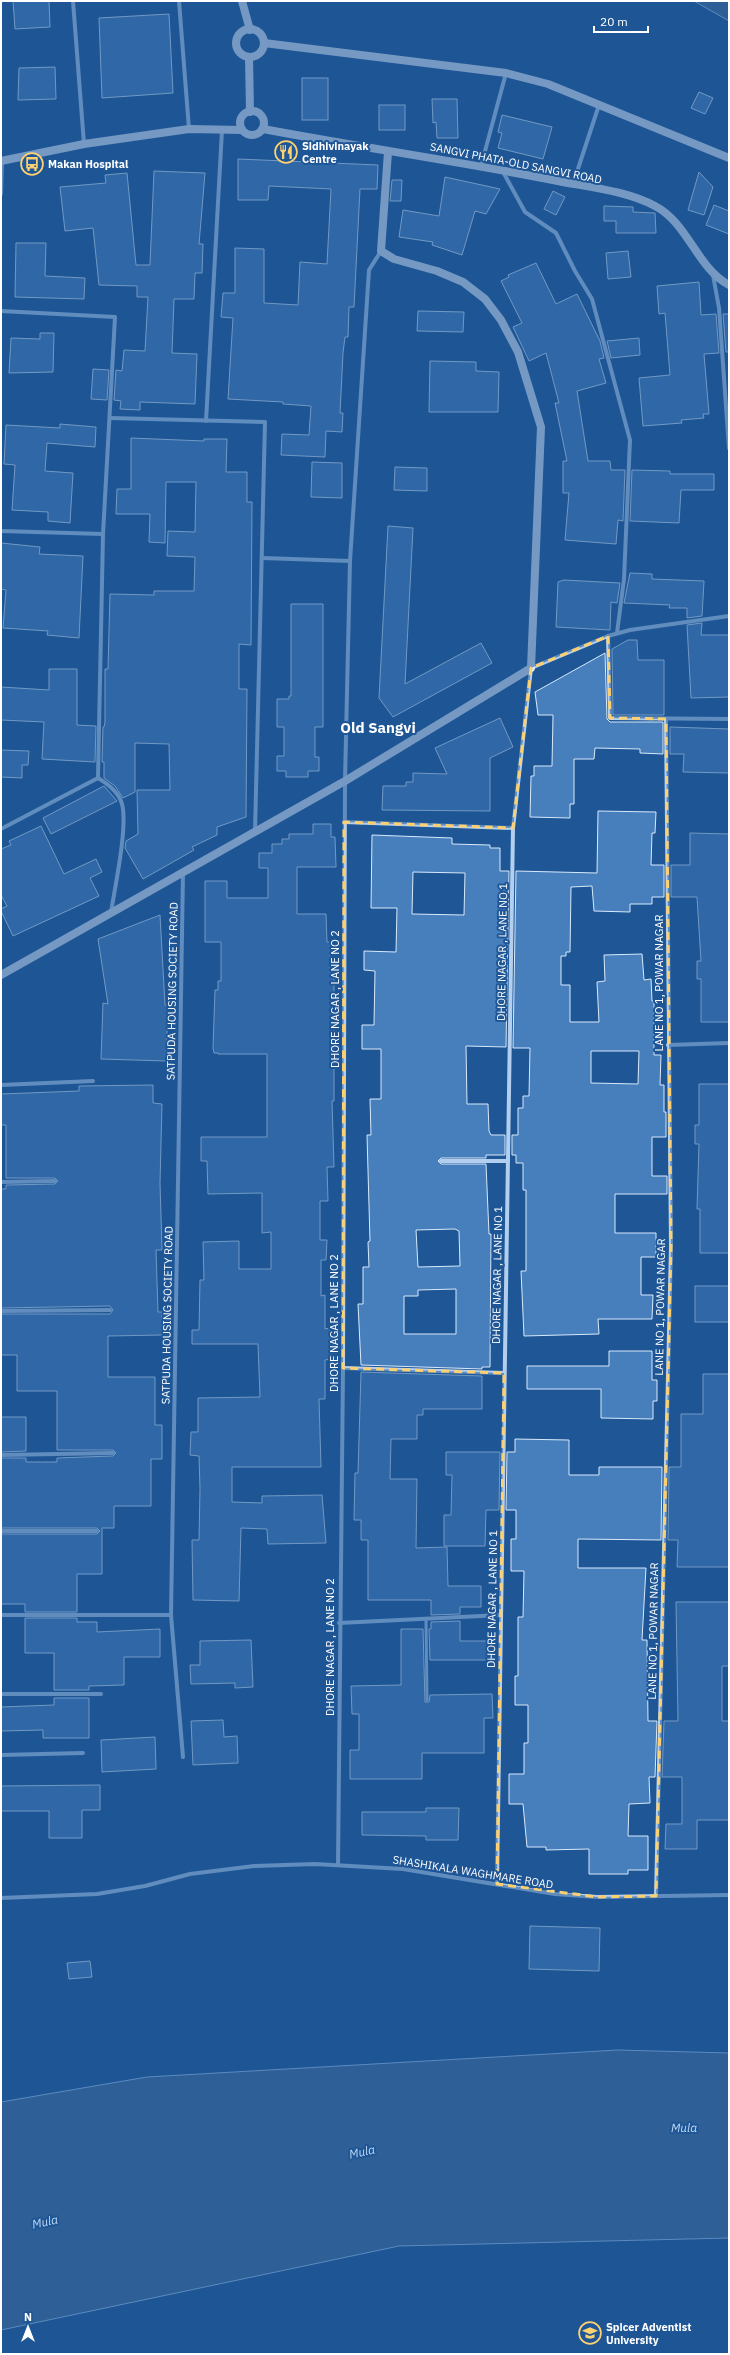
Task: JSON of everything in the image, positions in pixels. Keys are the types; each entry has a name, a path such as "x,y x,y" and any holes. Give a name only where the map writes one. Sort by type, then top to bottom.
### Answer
{"street":[{"path":"73,1 84,144"},
{"path":"179,1 189,129"},
{"path":"242,1 250,30"},
{"path":"250,30 258,32 264,43 258,55 249,57 241,53 237,40 242,33 250,30"},
{"path":"264,43 506,73 548,84 729,158"},
{"path":"249,57 250,112"},
{"path":"481,166 506,73"},
{"path":"573,185 599,104"},
{"path":"1,194 2,161 84,144 189,129 242,130 253,135 263,129 263,118 258,113 250,112 242,118 242,130"},
{"name":"SANGVI PHATA-OLD SANGVI ROAD","path":"263,129 388,152 481,166 629,196 655,206 668,215 713,272 729,285"},
{"path":"206,422 222,130"},
{"path":"388,152 381,251 394,259 437,271 463,282 485,299 501,320 518,352 541,427 531,668"},
{"path":"502,170 525,212 556,234 575,271 592,299 630,440 624,579 617,634"},
{"name":"DHORE NAGAR , LANE NO 2","path":"338,1865 339,1624 343,1368 344,781 350,561 369,270 381,251"},
{"path":"713,272 718,308 729,448"},
{"path":"1,311 115,316 103,534 98,778"},
{"path":"110,418 206,422 265,422 255,832"},
{"path":"1,531 103,534"},
{"path":"262,558 350,561"},
{"path":"1,975 344,781 531,668 608,636 729,616"},
{"path":"608,636 610,718 729,719"},
{"name":"DHORE NAGAR , LANE NO 1","path":"497,1884 513,828 531,668"},
{"name":"LANE NO 1, POWAR NAGAR","path":"656,1896 671,1246 666,719"},
{"path":"1,830 98,778"},
{"path":"98,778 111,786 123,805 123,823 111,913"},
{"path":"344,822 513,828"},
{"name":"SATPUDA HOUSING SOCIETY ROAD","path":"183,872 171,1615 183,1757"},
{"path":"668,1045 729,1043"},
{"path":"1,1085 93,1081"},
{"path":"441,1161 508,1162"},
{"path":"1,1182 55,1181"},
{"path":"1,1311 110,1310"},
{"path":"343,1368 504,1373"},
{"path":"1,1455 113,1454"},
{"path":"1,1531 98,1531"},
{"path":"1,1615 171,1615"},
{"path":"339,1624 501,1615"},
{"path":"1,1694 101,1694"},
{"path":"1,1755 83,1753"},
{"name":"SHASHIKALA WAGHMARE ROAD","path":"1,1898 98,1894 145,1886 190,1874 254,1866 314,1864 403,1869 555,1894 590,1897 729,1895"}],"lane":[{"path":"426,1619 427,1700"}],"highlighted area":[{"path":"608,636 610,718 666,719 671,1246 656,1896 597,1897 497,1884 504,1373 343,1368 344,822 513,828 531,668"}],"water":[{"path":"694,1 729,1 729,21"},
{"name":"Mula","path":"618,2050 729,2053 729,2238 399,2246 1,2330 1,2102 147,2077"}],"building":[{"path":"13,1 49,1 50,27 15,29"},
{"path":"169,14 173,93 102,98 99,18"},
{"path":"55,67 56,99 18,100 19,68"},
{"path":"302,78 328,78 328,120 302,120"},
{"path":"699,92 713,98 705,114 691,108"},
{"path":"432,99 457,99 458,138 437,138 436,122 433,123"},
{"path":"379,105 405,105 405,130 379,130"},
{"path":"502,115 552,127 543,159 498,148 502,133 498,132"},
{"path":"238,159 378,165 377,189 360,189 354,307 349,307 348,337 345,337 343,353 340,413 343,413 342,432 326,431 325,457 281,455 282,434 309,435 311,406 283,404 283,402 228,399 233,318 221,317 223,293 235,293 235,248 264,249 264,303 298,305 300,262 327,264 331,189 269,186 268,200 238,200"},
{"path":"154,171 205,173 199,244 203,244 202,273 195,273 194,299 174,299 172,353 197,354 195,404 140,402 140,410 120,409 121,401 114,400 116,370 122,371 124,350 145,351 148,297 137,297 137,286 99,285 93,228 65,231 60,187 106,183 105,175 127,173 136,265 150,265"},
{"path":"699,172 713,187 704,215 688,210"},
{"path":"445,177 500,189 486,214 475,211 462,255 432,245 433,242 399,237 403,210 439,216"},
{"path":"392,180 402,180 401,201 390,201"},
{"path":"553,191 565,197 556,215 544,209"},
{"path":"714,205 729,211 729,234 706,225"},
{"path":"604,206 633,207 633,212 655,213 656,233 616,233 616,221 604,221"},
{"path":"16,243 46,243 45,276 85,278 84,299 15,297"},
{"path":"628,251 631,277 608,279 606,253"},
{"path":"536,263 556,304 577,294 600,341 604,358 599,359 606,383 577,391 588,461 610,461 611,470 625,470 623,521 618,520 616,544 565,540 569,493 563,493 563,461 567,461 555,403 559,403 546,353 529,361 513,327 522,323 501,281 509,277 508,275"},
{"path":"699,282 701,315 716,314 719,353 704,354 709,414 703,414 704,418 681,420 682,423 643,426 639,378 670,375 665,313 659,314 657,286"},
{"path":"418,311 464,312 463,332 417,331"},
{"path":"723,314 729,314 729,352 726,352"},
{"path":"40,333 54,333 53,372 9,373 11,338 40,339"},
{"path":"639,338 640,355 611,358 607,341"},
{"path":"430,361 476,362 476,371 499,372 498,412 429,412"},
{"path":"93,369 109,370 107,400 91,399"},
{"path":"60,424 96,427 95,447 47,443 45,471 73,473 70,523 48,521 48,512 12,510 15,465 4,464 6,425 60,428"},
{"path":"131,438 204,441 204,439 227,439 226,472 247,472 247,502 252,502 251,645 239,644 239,689 247,689 246,817 217,827 217,835 192,847 194,850 143,879 125,848 126,841 138,834 137,790 170,790 169,744 135,743 135,792 123,798 115,786 104,778 104,762 102,762 103,727 105,722 105,669 108,669 110,594 154,595 154,591 194,591 195,557 167,556 168,531 195,532 196,482 166,482 165,543 149,542 150,514 116,514 117,489 131,489"},
{"path":"312,462 342,463 342,498 311,497"},
{"path":"395,467 427,468 427,491 394,490"},
{"path":"632,470 670,471 670,474 714,474 714,490 681,490 679,523 630,521"},
{"path":"388,526 413,528 405,684 481,643 492,663 393,717 379,698"},
{"path":"1,543 40,547 39,554 83,556 79,638 47,635 48,631 3,628 6,590 1,589"},
{"path":"630,573 652,574 652,579 704,581 702,616 687,618 687,608 669,608 670,605 624,603"},
{"path":"564,580 620,583 617,603 611,602 610,630 556,627 558,582"},
{"path":"291,604 323,604 323,727 315,727 315,757 319,757 319,771 308,771 308,777 286,777 286,771 277,771 277,756 284,756 284,727 277,727 277,699 289,699 289,696 291,696"},
{"path":"702,623 701,635 729,635 729,697 691,698 687,625"},
{"path":"628,640 637,640 638,660 664,660 664,715 613,715 612,649"},
{"path":"605,653 607,719 610,722 663,722 663,754 640,753 640,749 595,748 594,759 574,759 574,804 570,804 570,818 530,817 531,776 534,776 534,766 552,766 553,715 538,715 535,692"},
{"path":"49,669 77,669 77,725 96,726 95,762 42,759 44,722 1,720 1,687 49,690"},
{"path":"500,718 513,747 490,758 490,811 382,810 383,786 406,786 406,782 413,782 413,773 447,774 435,748"},
{"path":"670,727 729,729 729,773 683,772 684,754 670,754"},
{"path":"1,750 29,751 28,765 22,765 22,778 1,777"},
{"path":"104,786 117,801 51,834 43,818"},
{"path":"598,811 656,812 655,833 652,833 651,865 664,865 664,897 652,897 652,904 630,904 630,912 594,911 592,886 571,887 570,952 566,952 566,956 561,956 561,985 570,985 570,1022 599,1022 597,982 605,981 604,955 642,954 644,980 651,979 652,1001 654,1001 654,1055 661,1055 660,1085 664,1085 664,1112 666,1112 666,1137 652,1137 652,1176 667,1176 667,1194 615,1194 615,1233 656,1233 656,1257 641,1257 641,1295 653,1295 652,1319 598,1319 599,1334 524,1336 521,1271 526,1271 526,1190 523,1190 523,1163 516,1163 516,1155 512,1155 512,1135 518,1135 518,1108 523,1108 523,1096 529,1096 530,1048 513,1048 516,871 597,873","holes":["591,1051 639,1051 638,1084 591,1083"]},
{"path":"313,824 331,824 331,837 335,837 336,867 297,867 297,914 326,914 327,942 330,942 330,976 334,976 334,1101 332,1101 334,1167 327,1167 328,1201 320,1201 320,1240 327,1240 326,1260 321,1260 321,1296 325,1295 325,1329 330,1328 331,1359 325,1360 325,1399 319,1399 321,1467 232,1467 232,1502 262,1503 262,1496 322,1495 326,1543 268,1544 267,1529 241,1528 239,1601 193,1600 192,1540 199,1540 200,1489 199,1456 190,1455 191,1432 198,1432 198,1398 260,1397 258,1344 192,1344 192,1330 199,1330 200,1280 204,1280 203,1242 239,1241 239,1269 271,1269 271,1232 262,1233 262,1193 208,1194 207,1161 201,1161 201,1137 267,1137 267,1054 214,1053 215,990 218,990 218,981 221,981 221,942 205,942 205,881 227,881 227,898 268,898 268,868 259,868 259,853 272,853 272,844 282,844 282,839 289,839 289,834 313,834"},
{"path":"41,826 64,874 96,859 102,872 90,878 99,896 13,936 1,911 1,909 7,906 1,895 1,849 11,845 9,841"},
{"path":"690,833 729,834 729,1022 701,1022 701,979 697,979 697,961 701,961 697,897 671,897 671,865 690,865"},
{"path":"372,835 452,838 452,844 490,845 490,848 500,848 500,871 509,871 506,1047 466,1046 467,1104 488,1104 489,1131 491,1135 505,1135 505,1155 486,1155 486,1158 441,1158 438,1161 441,1164 486,1164 489,1234 491,1234 490,1367 482,1367 482,1369 361,1365 358,1304 363,1304 363,1267 369,1267 368,1242 370,1241 367,1135 371,1135 370,1099 381,1099 381,1049 362,1049 362,1025 374,1025 375,971 364,970 364,951 396,952 397,908 371,908","holes":["413,872 465,873 464,915 412,914","455,1229 459,1231 460,1266 418,1267 416,1230","456,1289 456,1334 404,1334 404,1296 418,1296 418,1290"]},
{"path":"160,915 165,1005 168,1006 166,1061 101,1059 103,1003 108,1004 98,939"},
{"path":"699,1084 729,1084 729,1253 700,1253 700,1209 697,1209 699,1144 695,1144 695,1125 699,1125"},
{"path":"153,1085 153,1103 162,1104 160,1183 162,1250 156,1250 158,1312 162,1312 162,1335 108,1336 108,1377 155,1377 155,1425 162,1425 162,1459 151,1459 151,1506 114,1506 114,1528 102,1528 102,1574 77,1574 77,1612 25,1612 25,1604 1,1604 1,1534 97,1534 100,1531 97,1528 1,1528 1,1458 26,1458 26,1462 57,1462 57,1458 113,1456 116,1453 113,1450 57,1450 57,1391 17,1391 17,1355 1,1355 1,1314 110,1314 113,1310 110,1306 1,1308 1,1189 6,1189 6,1185 55,1184 58,1181 55,1178 6,1178 6,1125 1,1125 1,1094 79,1091 79,1086"},
{"path":"695,1286 729,1286 729,1322 695,1322"},
{"path":"609,1351 652,1351 652,1380 657,1380 657,1401 653,1401 653,1419 601,1418 601,1389 527,1389 527,1366 609,1366"},
{"path":"361,1372 482,1376 482,1409 423,1409 423,1415 417,1415 417,1439 391,1439 390,1479 417,1479 416,1548 447,1547 448,1586 481,1586 481,1607 460,1607 460,1614 431,1615 431,1600 368,1600 368,1540 361,1540 361,1520 354,1520 355,1473 358,1473"},
{"path":"703,1374 729,1374 729,1567 677,1567 678,1540 668,1540 669,1467 681,1467 681,1414 703,1414"},
{"path":"1,1417 26,1417 26,1451 1,1452"},
{"path":"515,1439 569,1440 569,1475 599,1475 599,1467 662,1467 661,1540 578,1539 578,1568 646,1568 642,1640 647,1640 648,1721 657,1721 655,1777 649,1777 650,1803 629,1804 628,1836 648,1836 648,1870 628,1870 628,1874 589,1874 589,1849 546,1850 546,1847 527,1847 523,1804 509,1804 509,1774 524,1774 524,1743 528,1743 528,1705 515,1705 515,1676 518,1676 518,1617 523,1617 524,1571 511,1571 511,1539 516,1539 516,1510 506,1510 507,1452 515,1452"},
{"path":"446,1452 500,1452 499,1510 486,1510 485,1546 444,1546 444,1515 451,1515 452,1475 446,1475"},
{"path":"676,1602 729,1602 729,1666 722,1666 722,1721 729,1721 729,1820 697,1820 697,1849 665,1849 666,1824 682,1824 682,1777 662,1777 664,1721 678,1721"},
{"path":"25,1618 77,1618 77,1622 97,1622 97,1632 160,1629 160,1657 124,1657 124,1685 89,1686 89,1690 54,1690 54,1653 25,1653"},
{"path":"460,1621 460,1641 488,1641 488,1660 430,1660 429,1629 431,1629 431,1622"},
{"path":"401,1629 423,1629 425,1702 429,1702 430,1695 492,1694 493,1718 484,1718 484,1753 422,1753 422,1779 350,1779 350,1750 359,1750 359,1714 352,1714 351,1686 401,1685"},
{"path":"251,1640 253,1687 235,1688 235,1683 191,1684 190,1665 200,1665 200,1641"},
{"path":"54,1698 89,1698 89,1738 43,1738 43,1730 1,1731 1,1707 54,1705"},
{"path":"223,1720 224,1737 237,1736 238,1763 193,1765 191,1721"},
{"path":"155,1737 156,1769 102,1772 101,1740"},
{"path":"100,1785 100,1810 82,1810 82,1838 49,1838 49,1811 1,1811 1,1786"},
{"path":"426,1808 459,1808 458,1840 426,1840 426,1836 362,1835 362,1812 426,1812"},
{"path":"530,1926 600,1928 599,1971 529,1969"},
{"path":"90,1961 92,1977 69,1979 67,1963"}],"place":[{"name":"Sidhivinayak Centre","path":"286,152"},
{"name":"Makan Hospital","path":"32,164"},
{"name":"Spicer Adventist University","path":"590,2333"}],"district":[{"name":"Old Sangvi","path":"378,728"}]}
